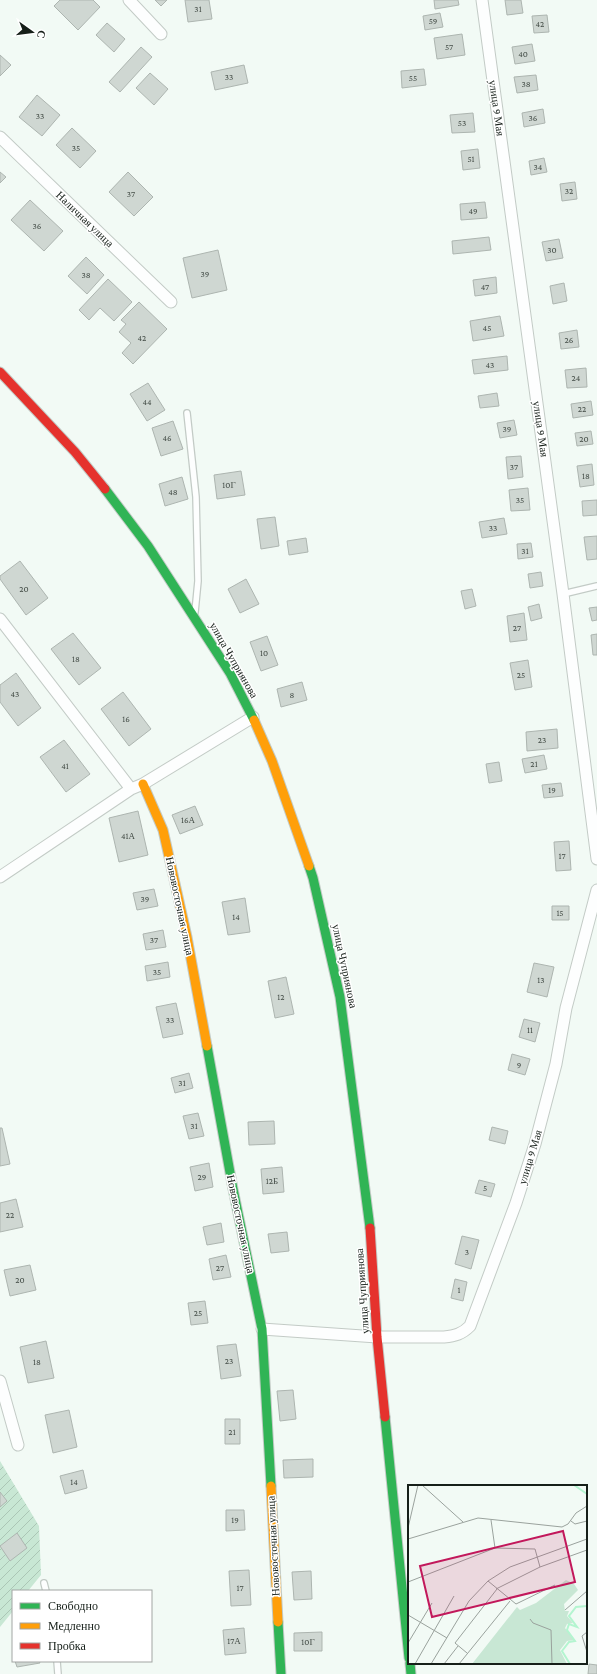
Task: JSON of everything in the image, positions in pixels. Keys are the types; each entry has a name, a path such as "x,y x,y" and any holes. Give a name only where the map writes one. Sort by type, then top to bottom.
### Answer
{"street":[{"path":"129,0 161,34"},
{"name":"улица 9 Мая","path":"482,0 563,594 597,858"},
{"name":"Наличная улица","path":"0,137 171,302"},
{"name":"улица Чуприянова","path":"0,372 75,452 109,494 148,546 195,616 230,673 253,717 272,761 313,878 340,997 369,1213 377,1337 408,1648"},
{"path":"0,619 131,789"},
{"path":"0,877 131,789 143,784 253,717"},
{"name":"Нововосточная улица","path":"143,784 163,830 187,937 233,1189 262,1330 281,1674"},
{"name":"улица 9 Мая","path":"262,1330 377,1337 454,1336 464,1332 470,1326 516,1203 535,1144 550,1088 566,1008 597,890"},
{"path":"0,1381 18,1445"},
{"path":"410,1664 411,1674"}],"lane":[{"path":"187,413 196,497 198,581 195,616"},
{"path":"563,594 597,586"},
{"path":"44,1583 46,1590"},
{"path":"57,1662 58,1674"}],"green space":[{"path":"0,1461 39,1526 41,1575 29,1590 12,1590 12,1612 0,1627"}],"building":[{"path":"60,0 93,0 100,7 78,30 54,6"},
{"path":"155,0 167,0 161,6"},
{"path":"185,0 209,0 212,19 188,22"},
{"path":"434,0 458,0 459,5 435,9"},
{"path":"505,0 521,0 523,13 507,15"},
{"path":"440,13 443,27 425,30 423,16"},
{"path":"547,15 549,32 534,33 532,16"},
{"path":"107,23 125,39 114,52 96,35"},
{"path":"462,34 465,55 437,59 434,38"},
{"path":"532,44 535,61 515,64 512,47"},
{"path":"141,47 152,57 120,92 109,82"},
{"path":"0,55 11,65 0,76"},
{"path":"244,65 248,83 215,90 211,72"},
{"path":"424,69 426,85 402,88 401,71"},
{"path":"150,73 168,89 154,105 136,88"},
{"path":"536,75 538,90 517,93 514,77"},
{"path":"37,95 60,115 42,136 19,117"},
{"path":"543,109 545,123 524,127 522,113"},
{"path":"473,113 475,132 452,133 450,115"},
{"path":"72,128 96,151 80,168 56,145"},
{"path":"478,149 480,168 463,170 461,151"},
{"path":"544,158 547,172 531,175 529,161"},
{"path":"0,172 6,177 0,183"},
{"path":"128,172 153,197 134,216 109,192"},
{"path":"575,182 577,199 562,201 560,184"},
{"path":"30,200 63,231 44,251 11,220"},
{"path":"485,202 487,218 461,220 460,204"},
{"path":"489,237 491,250 453,254 452,241"},
{"path":"559,239 563,258 546,261 542,242"},
{"path":"218,250 227,290 192,298 183,258"},
{"path":"86,257 104,275 87,294 68,276"},
{"path":"496,277 497,293 475,296 473,280"},
{"path":"108,279 132,302 114,321 100,308 89,320 79,310"},
{"path":"564,283 567,301 553,304 550,286"},
{"path":"139,302 167,329 133,364 122,353 131,343 119,332 126,324 121,320"},
{"path":"500,316 504,336 473,341 470,321"},
{"path":"577,330 579,347 561,349 559,333"},
{"path":"507,356 508,370 474,374 472,360"},
{"path":"586,368 587,387 567,388 565,370"},
{"path":"148,383 165,410 147,421 130,394"},
{"path":"497,393 499,406 480,408 478,396"},
{"path":"591,401 593,415 573,418 571,404"},
{"path":"514,420 517,435 500,438 497,423"},
{"path":"173,421 183,449 161,456 152,428"},
{"path":"591,431 593,444 577,446 575,433"},
{"path":"521,456 523,477 508,479 506,457"},
{"path":"592,464 594,485 580,487 577,466"},
{"path":"241,471 245,495 217,499 214,475"},
{"path":"182,477 188,499 165,506 159,484"},
{"path":"528,488 530,510 511,511 509,490"},
{"path":"597,500 597,515 583,516 582,501"},
{"path":"275,517 279,546 261,549 257,519"},
{"path":"504,518 507,534 482,538 479,522"},
{"path":"597,536 597,559 587,560 584,537"},
{"path":"306,538 308,552 289,555 287,541"},
{"path":"531,543 533,557 518,559 517,544"},
{"path":"20,561 48,598 26,615 0,579 0,576"},
{"path":"541,572 543,586 530,588 528,574"},
{"path":"246,579 259,604 240,613 228,589"},
{"path":"472,589 476,606 465,609 461,591"},
{"path":"539,604 542,618 531,621 528,607"},
{"path":"597,607 597,620 592,621 589,608"},
{"path":"524,613 527,640 510,642 507,616"},
{"path":"73,633 101,668 79,685 51,649"},
{"path":"597,634 597,655 593,655 591,635"},
{"path":"267,636 278,665 261,671 250,642"},
{"path":"528,660 532,687 515,690 510,663"},
{"path":"16,673 41,708 18,726 0,702 0,685"},
{"path":"302,682 307,700 281,707 277,689"},
{"path":"123,692 151,729 129,746 101,709"},
{"path":"557,729 558,748 527,751 526,732"},
{"path":"64,740 90,774 66,792 40,757"},
{"path":"544,755 547,769 525,773 522,759"},
{"path":"499,762 502,781 489,783 486,764"},
{"path":"561,783 563,796 544,798 542,785"},
{"path":"195,806 203,825 180,834 172,815"},
{"path":"138,811 148,855 119,862 109,818"},
{"path":"569,841 571,870 556,871 554,842"},
{"path":"154,889 158,906 137,910 133,893"},
{"path":"245,898 250,932 228,935 222,902"},
{"path":"552,906 569,906 569,920 552,920"},
{"path":"163,930 166,947 146,950 143,934"},
{"path":"168,962 170,977 147,981 145,966"},
{"path":"534,963 554,967 547,997 527,992"},
{"path":"286,977 294,1014 275,1018 268,981"},
{"path":"176,1003 183,1034 163,1038 156,1007"},
{"path":"524,1019 540,1023 535,1042 519,1037"},
{"path":"512,1054 530,1059 525,1075 508,1070"},
{"path":"189,1073 193,1088 175,1093 171,1078"},
{"path":"198,1113 204,1136 189,1139 183,1116"},
{"path":"274,1121 275,1144 249,1145 248,1122"},
{"path":"492,1127 508,1131 505,1144 489,1140"},
{"path":"0,1128 2,1128 10,1164 0,1166"},
{"path":"209,1163 213,1187 195,1191 190,1167"},
{"path":"282,1167 284,1192 263,1194 261,1169"},
{"path":"479,1180 495,1184 491,1197 475,1193"},
{"path":"16,1199 23,1227 0,1232 0,1203"},
{"path":"221,1223 224,1242 207,1245 203,1227"},
{"path":"287,1232 289,1251 271,1253 268,1234"},
{"path":"462,1236 479,1240 471,1269 455,1264"},
{"path":"226,1255 231,1277 213,1280 209,1259"},
{"path":"30,1265 36,1290 10,1296 4,1270"},
{"path":"455,1279 467,1282 463,1301 451,1298"},
{"path":"205,1301 208,1323 191,1325 188,1303"},
{"path":"46,1341 54,1378 28,1383 20,1347"},
{"path":"236,1344 241,1376 221,1379 217,1346"},
{"path":"293,1390 296,1419 280,1421 277,1391"},
{"path":"69,1410 77,1447 53,1453 45,1415"},
{"path":"225,1419 240,1419 240,1444 225,1444"},
{"path":"313,1459 313,1477 284,1478 283,1460"},
{"path":"83,1470 87,1488 65,1494 60,1476"},
{"path":"0,1492 7,1501 0,1507"},
{"path":"226,1510 244,1510 245,1530 226,1531"},
{"path":"17,1533 27,1548 10,1561 0,1546"},
{"path":"249,1570 251,1605 231,1606 229,1571"},
{"path":"311,1571 312,1599 294,1600 292,1572"},
{"path":"244,1628 246,1653 225,1655 223,1630"},
{"path":"322,1632 322,1651 294,1651 294,1633"},
{"path":"15,1662 40,1663 17,1667"},
{"path":"589,1664 597,1665 597,1674 588,1674"}],"traffic: fast":[{"path":"105,489 148,546 230,673 254,720"},
{"path":"309,866 340,997 370,1228"},
{"path":"207,1046 233,1189 262,1329 271,1486"},
{"path":"385,1417 408,1648"},
{"path":"278,1622 281,1674"},
{"path":"410,1664 411,1674"}],"traffic: slow":[{"path":"254,720 272,761 309,866"},
{"path":"143,784 163,830 187,937 207,1046"},
{"path":"271,1486 278,1622"}],"traffic: jam":[{"path":"0,372 75,452 105,489"},
{"path":"370,1228 377,1337 385,1417"}]}
